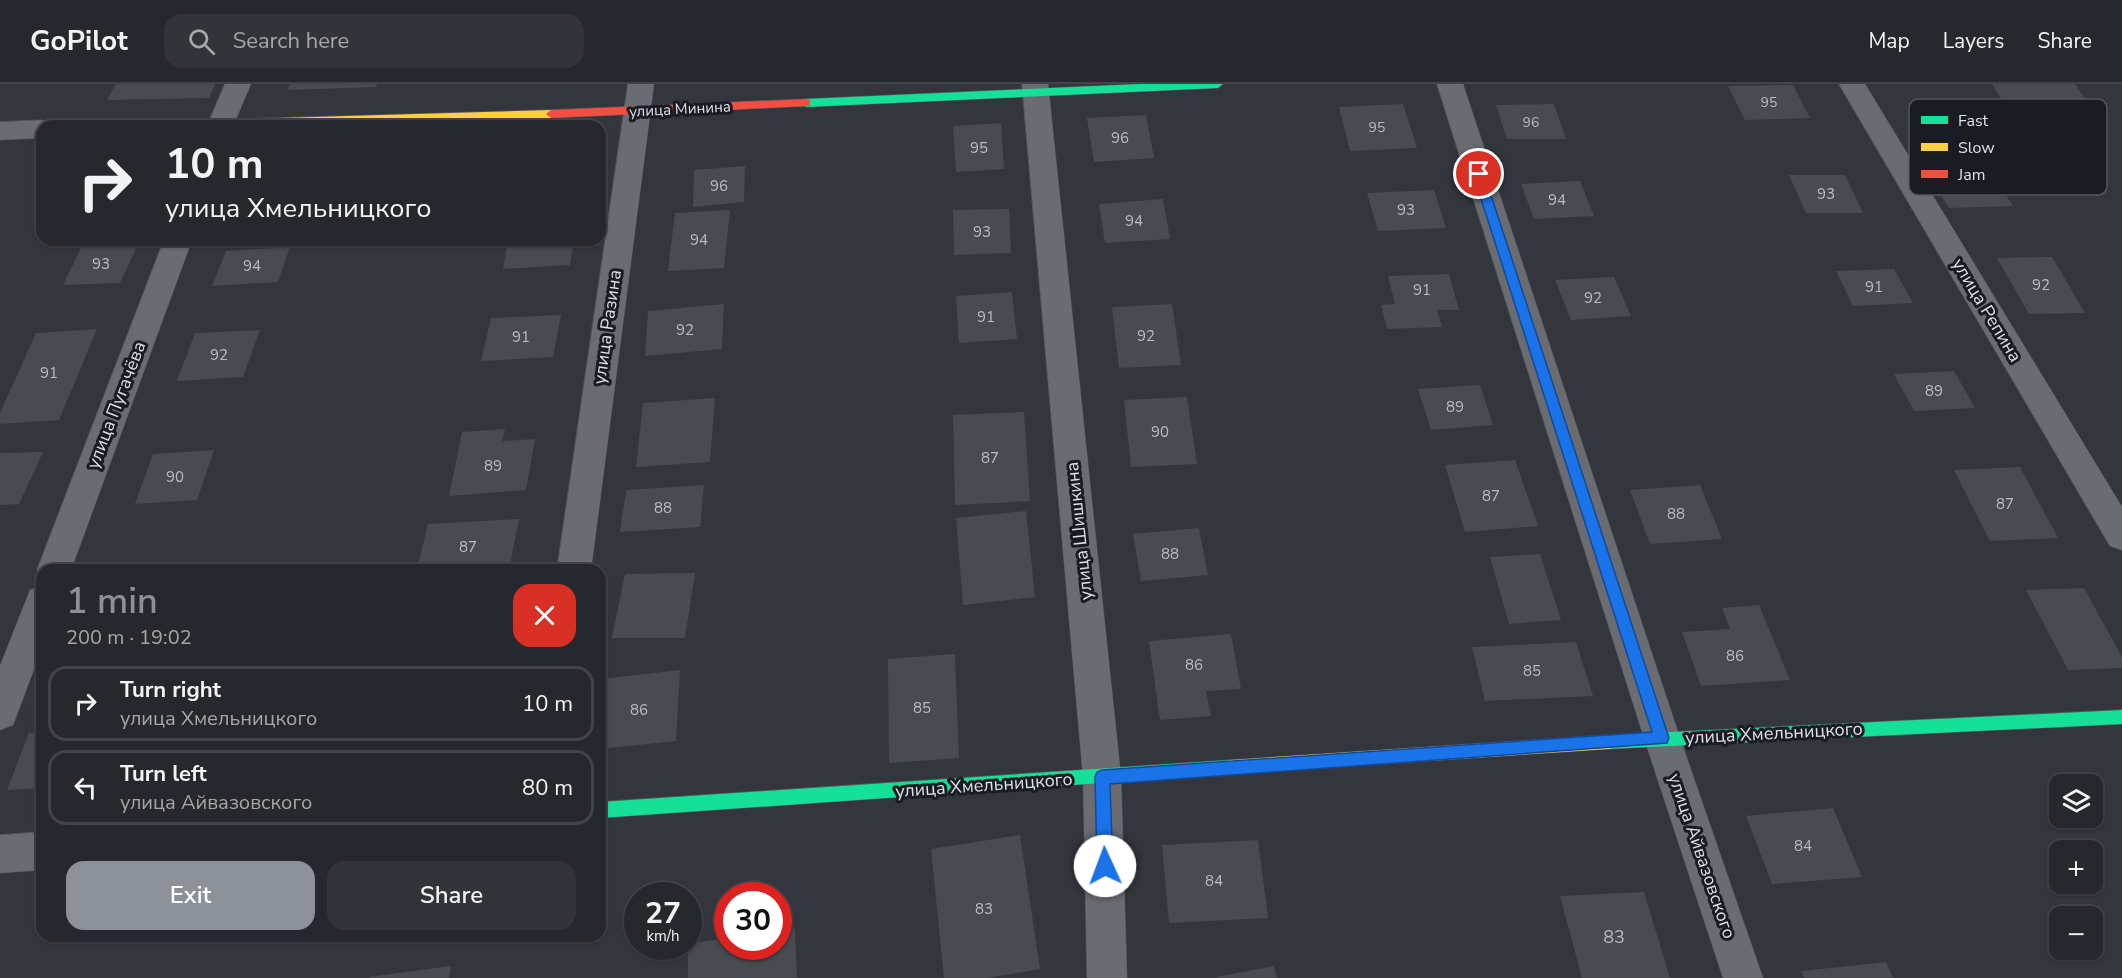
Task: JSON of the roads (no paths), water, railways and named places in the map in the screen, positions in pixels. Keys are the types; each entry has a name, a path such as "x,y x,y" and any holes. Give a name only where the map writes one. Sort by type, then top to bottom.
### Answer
{"street":[{"path":"223,120 238,84"},
{"name":"улица Минина","path":"298,120 639,98 1218,84"},
{"name":"улица Айвазовского","path":"1450,84 1662,738 1743,978"},
{"name":"улица Репина","path":"1852,84 1909,179"},
{"name":"улица Шишкина","path":"1036,88 1102,777 1107,978"},
{"name":"улица Разина","path":"575,564 639,98"},
{"path":"0,131 36,129"},
{"name":"улица Репина","path":"1918,195 2122,536"},
{"name":"улица Пугачёва","path":"56,564 175,246"},
{"path":"0,713 36,617"},
{"name":"улица Хмельницкого","path":"606,810 1662,738 2122,717"},
{"path":"0,855 36,852"}]}
